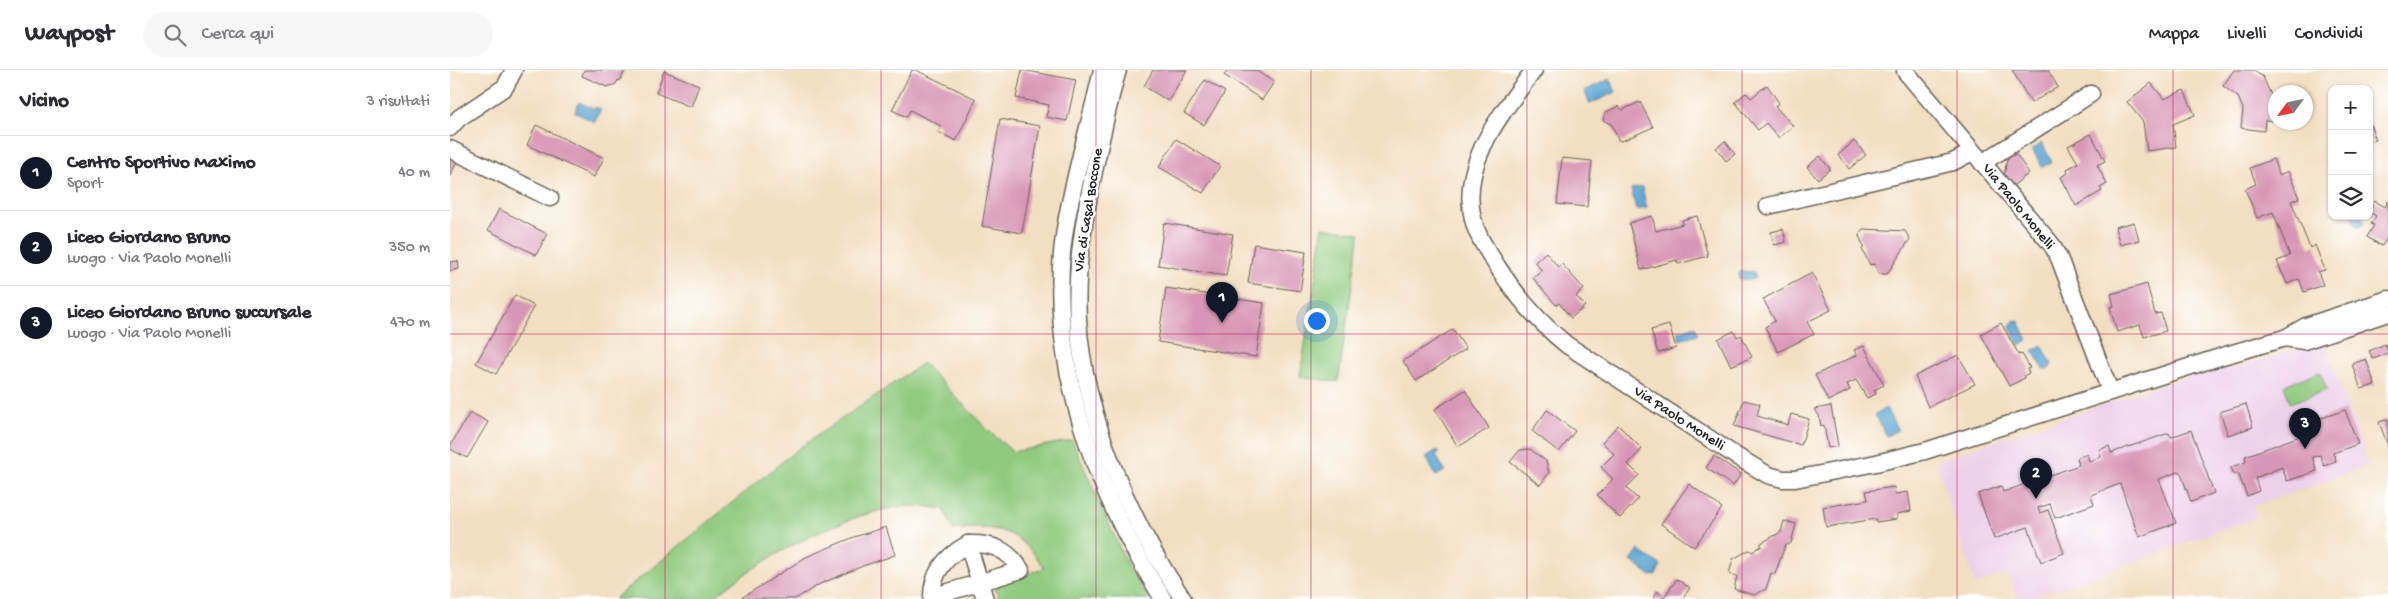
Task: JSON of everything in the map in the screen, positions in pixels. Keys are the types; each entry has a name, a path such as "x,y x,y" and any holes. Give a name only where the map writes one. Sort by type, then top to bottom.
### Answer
{"street":[{"path":"450,128 459,118 505,87 514,70"},
{"name":"Via di Casal Boccone","path":"1102,70 1084,140 1064,236 1060,291 1065,356 1083,427 1106,491 1131,543 1163,599"},
{"name":"Via di Casal Boccone","path":"1118,70 1106,115 1079,253 1078,319 1081,348 1094,410 1116,472 1150,546 1183,599"},
{"name":"Via Paolo Monelli","path":"1534,70 1492,127 1479,155 1470,199 1473,220 1481,240 1527,308 1567,345 1757,470 1775,478 1795,479 1876,464 1925,451 2110,391 2285,338 2304,341 2388,312"},
{"name":"Via Paolo Monelli","path":"1905,70 2052,245 2059,258 2110,391"},
{"path":"1768,206 1977,157 2091,94"},
{"path":"450,149 550,198"},
{"path":"2285,338 2313,323 2388,299"},
{"path":"968,544 985,599"},
{"path":"968,544 988,545 1010,554 1021,570 932,597 932,588 937,572 950,556 968,544"}],"shaded area":[{"path":"2324,341 2369,466 2253,506 2256,518 2027,599 2018,599 2008,573 1975,585 1936,461 2206,370 2241,366"}],"green space":[{"path":"1323,227 1360,233 1338,382 1300,377"},
{"path":"923,363 991,433 1013,452 1072,440 1128,567 1149,599 999,599 995,586 1044,568 1025,544 1006,532 995,529 953,530 944,509 918,506 893,508 866,514 809,537 755,568 712,599 614,599 799,448"},
{"path":"2320,372 2327,390 2290,403 2284,385"}],"water":[{"path":"1610,79 1616,92 1590,104 1584,91"},
{"path":"579,102 594,109 595,107 601,109 594,122 575,112"},
{"path":"2042,143 2052,162 2042,167 2032,149"},
{"path":"1642,187 1647,208 1636,210 1631,189"},
{"path":"2353,220 2363,220 2365,223 2360,227"},
{"path":"1741,271 1754,272 1755,278 1751,280 1739,279 1738,274"},
{"path":"2015,320 2019,321 2028,340 2019,345 2009,326"},
{"path":"1695,326 1698,334 1680,340 1678,332"},
{"path":"2042,345 2052,364 2049,369 2043,369 2033,350"},
{"path":"1886,408 1898,430 1886,436 1875,414"},
{"path":"1437,450 1439,453 1436,455 1445,471 1436,476 1426,457"},
{"path":"1638,550 1661,565 1656,575 1651,576 1631,561"}],"building":[{"path":"584,70 625,70 620,81 618,80 616,84 607,87 582,76"},
{"path":"912,70 916,70 976,99 956,141 938,132 941,126 910,110 907,117 892,110"},
{"path":"1022,70 1076,80 1067,121 1046,117 1049,105 1016,98"},
{"path":"1153,70 1187,70 1168,101 1144,86"},
{"path":"1228,70 1255,70 1274,82 1262,100 1224,75"},
{"path":"2012,70 2048,70 2058,87 2031,103"},
{"path":"2234,70 2253,70 2263,77 2268,88 2268,120 2265,120 2264,131 2241,128 2243,109 2238,97 2223,86"},
{"path":"664,71 699,85 691,107 656,93"},
{"path":"1205,80 1225,92 1204,125 1184,113"},
{"path":"2151,83 2164,99 2184,90 2195,115 2173,124 2176,147 2147,151 2143,122 2127,102"},
{"path":"1767,85 1779,103 1775,106 1793,126 1779,138 1766,123 1758,130 1735,102 1746,93 1751,98"},
{"path":"1640,102 1653,127 1622,141 1618,140 1612,125 1603,120 1606,112 1619,106 1622,110"},
{"path":"1000,119 1040,126 1022,233 982,226"},
{"path":"536,125 604,158 594,177 527,145"},
{"path":"2091,134 2105,161 2097,165 2107,184 2100,188 2102,191 2076,206 2061,177 2068,173 2067,169 2078,163 2068,146"},
{"path":"1176,139 1220,166 1203,193 1159,167"},
{"path":"1725,141 1735,154 1726,161 1716,148"},
{"path":"1854,141 1866,155 1849,169 1838,155"},
{"path":"2016,154 2029,173 2013,186 2004,176 2007,159"},
{"path":"450,156 458,160 450,176"},
{"path":"1820,156 1830,169 1818,179 1807,167"},
{"path":"1562,158 1592,161 1587,207 1557,204"},
{"path":"2273,159 2279,175 2288,171 2299,198 2291,201 2310,248 2315,245 2325,270 2318,272 2323,285 2304,292 2299,279 2287,284 2277,261 2290,256 2273,212 2257,218 2245,189 2256,184 2250,168"},
{"path":"2375,201 2385,207 2388,201 2388,236 2382,246 2367,237 2374,225 2371,224 2376,216 2373,214"},
{"path":"499,209 547,234 536,255 488,230"},
{"path":"1652,216 1656,231 1683,224 1682,220 1697,216 1708,256 1678,264 1677,260 1641,270 1629,223"},
{"path":"2134,222 2139,240 2120,245 2115,227"},
{"path":"1164,223 1233,234 1226,276 1158,265"},
{"path":"1783,229 1786,242 1774,245 1771,232"},
{"path":"1863,229 1905,231 1910,239 1887,274 1879,274 1874,264 1870,265 1862,249 1864,247 1859,236"},
{"path":"1254,244 1306,252 1300,291 1248,283"},
{"path":"1546,252 1558,267 1562,264 1584,289 1576,296 1585,306 1571,318 1559,303 1556,305 1533,278 1542,271 1535,262"},
{"path":"458,261 459,269 450,271 450,262"},
{"path":"1812,273 1831,310 1807,322 1814,334 1778,352 1765,327 1775,321 1763,299"},
{"path":"2147,284 2155,314 2161,313 2166,331 2144,337 2140,325 2117,332 2110,307 2114,306 2111,294"},
{"path":"1166,288 1264,303 1256,357 1158,342"},
{"path":"515,295 534,306 496,374 476,363"},
{"path":"2001,323 2019,355 2022,354 2030,368 2027,369 2029,373 2024,376 2025,378 2009,386 1981,334"},
{"path":"1669,325 1676,348 1658,353 1651,330"},
{"path":"1453,329 1466,349 1416,381 1403,361"},
{"path":"1734,331 1737,337 1741,335 1752,357 1731,366 1718,339"},
{"path":"2385,344 2388,353 2373,359 2369,351"},
{"path":"1864,346 1884,385 1874,390 1876,394 1867,398 1856,380 1847,384 1850,390 1828,401 1815,375 1857,355 1854,350"},
{"path":"1958,355 1975,384 1928,407 1915,376"},
{"path":"2366,359 2375,385 2361,389 2352,364"},
{"path":"1465,390 1489,428 1458,447 1435,409"},
{"path":"1744,400 1760,404 1757,416 1788,425 1791,414 1809,419 1801,445 1734,426"},
{"path":"2246,404 2253,427 2228,435 2220,412"},
{"path":"1831,406 1838,446 1828,448 1824,425 1821,426 1819,415 1814,409"},
{"path":"1547,410 1575,431 1559,452 1532,431"},
{"path":"2345,410 2358,444 2333,453 2336,461 2324,466 2320,455 2312,457 2317,471 2287,481 2282,467 2255,478 2259,491 2247,496 2238,473 2234,475 2231,467 2246,462 2245,456 2317,430 2313,421"},
{"path":"470,412 488,422 467,458 450,449 450,446"},
{"path":"2388,419 2388,446 2379,422"},
{"path":"1618,425 1642,449 1628,464 1639,475 1626,488 1638,499 1620,518 1597,495 1613,479 1601,467 1614,454 1602,442"},
{"path":"2191,430 2214,493 2191,502 2180,471 2159,479 2176,523 2139,537 2120,484 2091,495 2094,504 2055,518 2050,504 2038,508 2040,513 2048,510 2064,553 2041,562 2028,527 1994,539 1978,494 2001,486 2003,492 2079,465 2077,458 2087,454 2089,461 2101,457 2099,450 2109,446 2111,453 2169,433 2171,437"},
{"path":"1530,449 1546,461 1549,473 1540,485 1510,462 1520,450"},
{"path":"1714,456 1741,474 1733,486 1706,468"},
{"path":"1689,484 1722,508 1694,547 1661,524"},
{"path":"1894,487 1895,494 1908,492 1911,511 1897,514 1897,519 1876,522 1876,519 1826,527 1823,507 1868,500 1866,491"},
{"path":"1784,521 1796,524 1791,543 1785,546 1775,574 1771,573 1766,589 1754,595 1734,589 1737,576 1729,574 1733,559 1749,550 1753,552 1761,547 1761,543 1781,532"},
{"path":"886,527 895,555 820,584 795,599 740,599 806,557 854,537"},
{"path":"1677,579 1690,588 1682,599 1657,599 1654,597 1657,591 1664,597"}],"place":[{"name":"Centro Sportivo Maximo","path":"1222,323"},
{"name":"Liceo Giordano Bruno succursale","path":"2305,449"},
{"name":"Liceo Giordano Bruno","path":"2036,499"}]}
